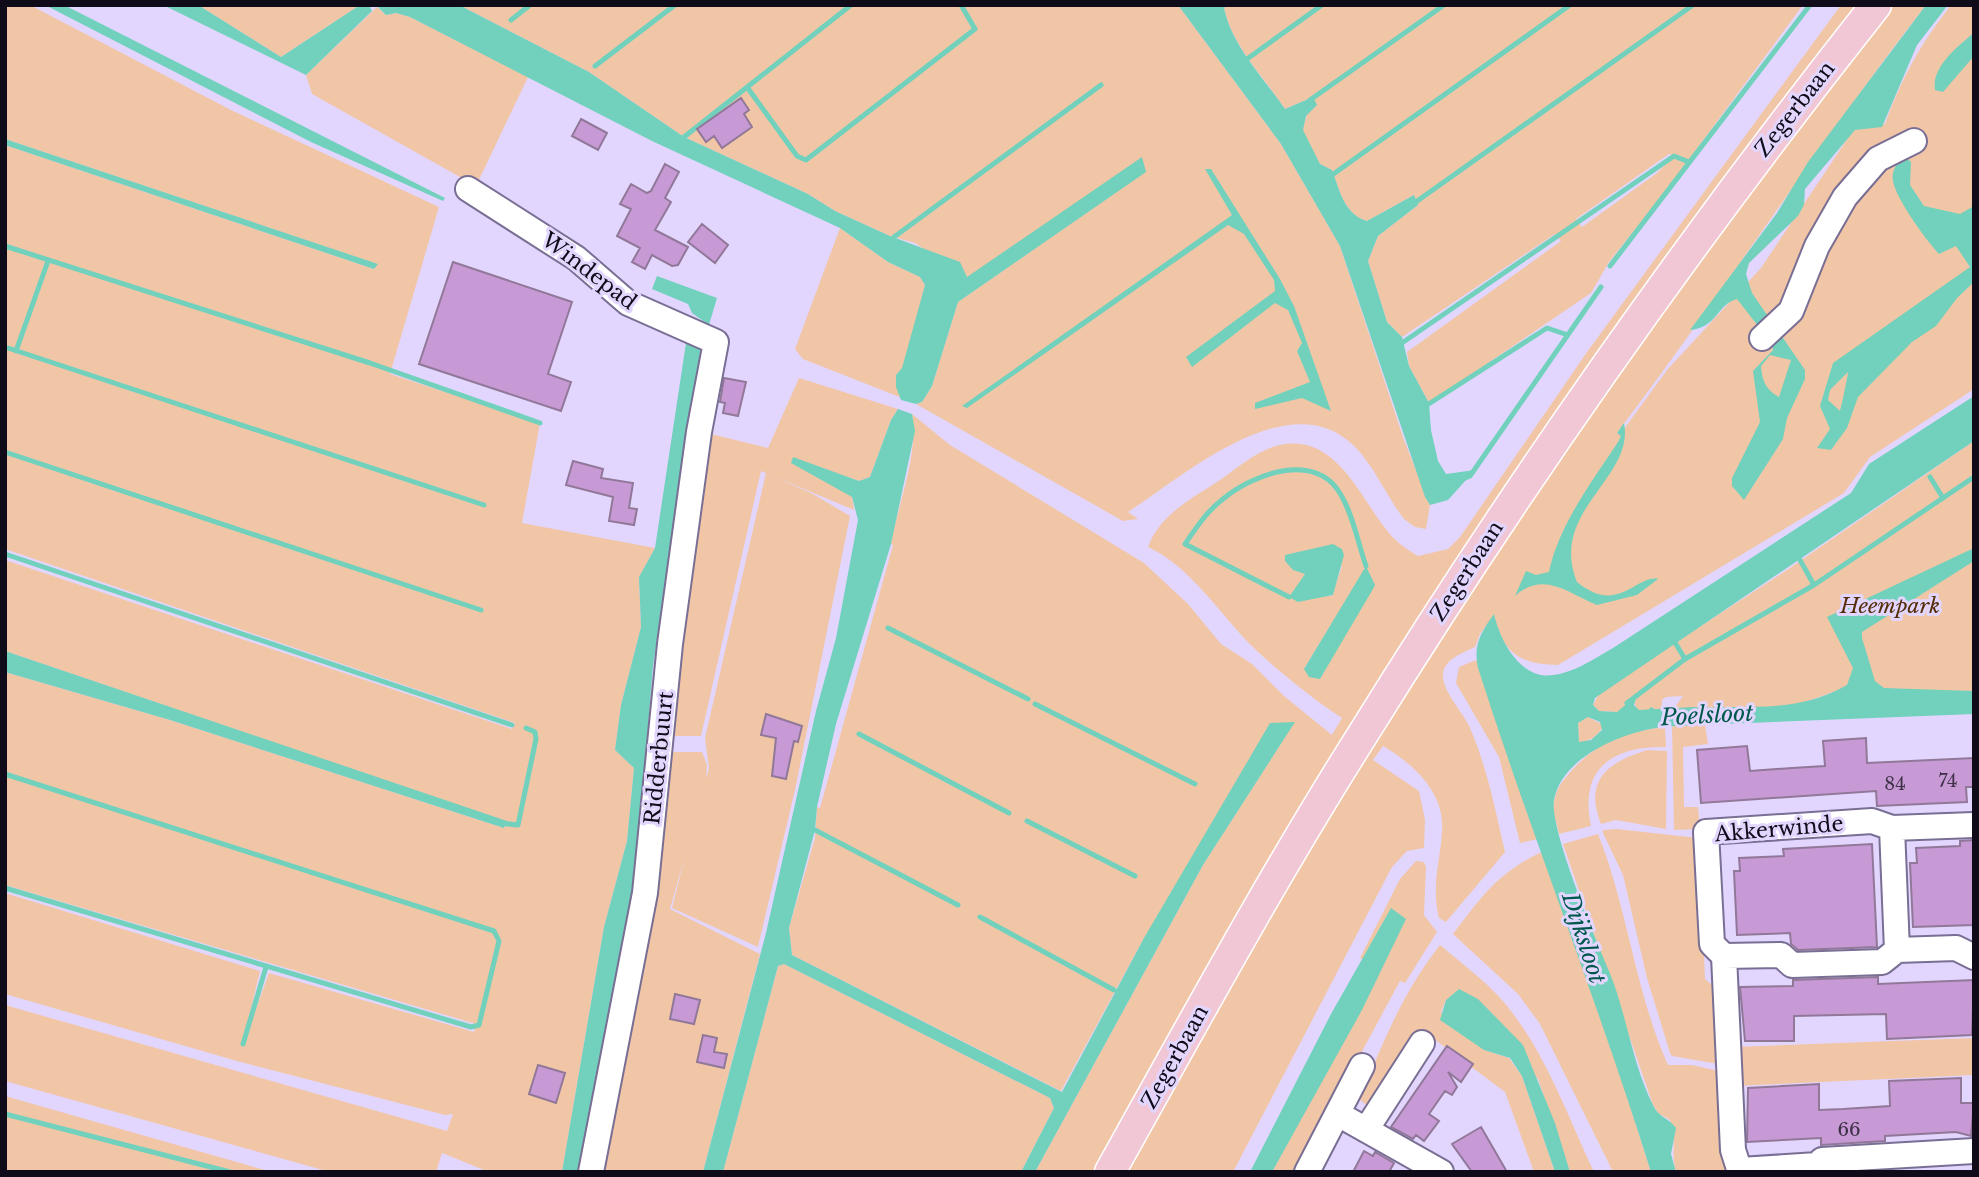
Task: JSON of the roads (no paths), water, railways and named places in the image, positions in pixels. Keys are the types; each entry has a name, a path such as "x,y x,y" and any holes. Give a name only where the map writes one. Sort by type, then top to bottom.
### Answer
{"main road":[{"name":"Zegerbaan","path":"1110,1172 1229,958 1360,737 1455,589 1649,304 1790,114 1876,5"}],"street":[{"path":"1770,331 1791,310 1817,246 1845,197 1878,159 1914,141"},
{"name":"Windepad","path":"468,189 556,243 628,303 716,342"},
{"name":"Ridderbuurt","path":"591,1172 645,893 670,645 699,432 716,342"},
{"name":"Akkerwinde","path":"1740,1171 1733,1150 1724,956 1712,944 1706,831 1872,821 1892,828 1974,825"},
{"path":"1892,828 1898,950"},
{"path":"1724,956 1781,955 1792,965 1882,962 1898,950 1965,952"},
{"path":"1366,1130 1423,1043"},
{"path":"1307,1172 1362,1066"},
{"path":"1338,1114 1441,1172"},
{"path":"1740,1171 1817,1165 1822,1160 1911,1163 1974,1152"}],"water":[{"path":"45,5 64,5 445,198 443,201 311,142"},
{"path":"163,5 198,5 281,57 360,5 369,5 372,11 306,75"},
{"path":"376,5 459,5 589,72 684,137 808,194 835,211 890,236 960,262 967,277 1142,157 1146,172 958,302 932,386 922,402 916,404 901,400 896,387 896,375 902,368 925,285 920,277 888,262 840,228 652,141 410,17 396,13 386,15"},
{"path":"1178,5 1228,5 1224,8 1228,22 1241,48 1285,109 1313,97 1317,105 1306,116 1303,130 1320,164 1332,170 1344,201 1359,218 1367,221 1414,195 1418,205 1378,236 1368,261 1387,322 1402,337 1409,366 1429,403 1431,430 1438,461 1446,474 1475,470 1448,500 1430,505 1425,497 1340,246 1281,144"},
{"path":"1926,5 1948,5 1917,45 1882,127 1855,130 1805,189 1804,205 1798,216 1749,263 1746,274 1752,293 1805,370 1805,379 1787,418 1783,439 1744,500 1732,486 1732,478 1760,422 1753,371 1773,350 1772,344 1737,299 1725,306 1706,325 1690,330 1777,213 1808,162","holes":["1770,355 1791,360 1779,397 1766,384 1761,366"]},
{"path":"1974,33 1974,56 1943,92 1935,90 1935,81 1941,65"},
{"path":"5,139 378,264 374,269 5,145"},
{"path":"1905,157 1911,162 1910,185 1924,206 1960,214 1974,206 1974,282 1957,298 1936,326 1912,342 1858,397 1847,428 1831,450 1817,448 1830,429 1820,406 1833,363 1970,267 1956,246 1939,254 1905,208 1895,189 1893,177 1895,167","holes":["1848,372 1844,392 1840,411 1828,400 1830,390"]},
{"path":"1205,169 1211,169 1280,279 1294,306 1331,411 1302,398 1255,409 1255,403 1310,382 1297,351 1302,343 1288,310 1275,303 1192,367 1186,357 1275,291 1274,280 1244,234 1228,225 967,408 962,406 1232,215"},
{"path":"657,276 717,298 709,325 692,313 688,304 652,289"},
{"path":"686,343 701,347 653,666 636,872 580,1172 562,1172 604,927 627,841 634,768 615,750 621,705 641,627 639,577 655,548"},
{"name":"Dijksloot","path":"1974,396 1974,441 1595,698 1593,705 1599,711 1617,712 1637,695 1634,705 1644,715 1651,707 1662,713 1662,727 1630,734 1582,759 1559,784 1554,800 1554,814 1566,858 1615,987 1646,1091 1656,1110 1676,1128 1671,1154 1676,1172 1651,1172 1478,668 1479,639 1494,614 1501,635 1521,665 1541,675 1561,674 1576,668 1613,648 1851,493 1869,464","holes":["1588,717 1600,722 1602,730 1591,740 1579,742 1578,723"]},
{"path":"898,409 912,414 915,431 891,544 836,724 817,807 815,830 789,928 792,955 1062,1092 1144,938 1270,723 1295,722 1203,865 1035,1172 1021,1172 1054,1108 1050,1098 784,964 778,966 723,1172 703,1172 766,933 816,711 836,638 858,520 852,497 791,463 793,457 859,481 870,477 891,420"},
{"path":"1624,423 1624,443 1617,461 1582,515 1574,535 1571,557 1577,582 1604,595 1615,595 1650,579 1658,579 1637,595 1597,605 1566,590 1546,585 1526,588 1515,596 1526,571 1536,575 1549,572 1568,520 1618,442 1621,436 1617,433"},
{"path":"1333,544 1342,549 1344,555 1333,595 1298,602 1289,597 1305,574 1293,570 1285,561 1285,555"},
{"path":"1974,548 1974,561 1862,632 1862,638 1875,681 1884,688 1974,691 1974,714 1672,726 1672,711 1761,707 1803,702 1847,685 1853,668 1827,617"},
{"path":"1366,566 1375,585 1373,589 1320,679 1309,677 1304,669"},
{"path":"5,651 507,821 504,828 170,720 5,672"},
{"path":"1391,908 1406,919 1362,1010 1272,1172 1250,1172 1331,1014"},
{"path":"1459,989 1478,999 1523,1045 1555,1123 1570,1172 1555,1172 1522,1076 1510,1058 1484,1050 1440,1020 1446,1000"}],"waterway":[{"path":"511,20 530,5"},
{"path":"595,66 675,5"},
{"path":"684,137 851,5"},
{"path":"747,87 797,156 806,160 975,29 961,5"},
{"path":"1247,59 1322,5"},
{"path":"1310,100 1444,5"},
{"path":"1332,175 1570,5"},
{"path":"1413,204 1693,5"},
{"path":"1610,266 1810,5"},
{"path":"894,237 1101,85"},
{"path":"1399,345 1674,156 1689,162"},
{"path":"5,246 370,363 540,423"},
{"path":"16,351 48,261"},
{"path":"1465,478 1470,476 1601,287"},
{"path":"1424,407 1547,328 1568,335"},
{"path":"5,347 484,505"},
{"path":"5,452 481,610"},
{"path":"1289,597 1185,544 1217,504 1251,481 1284,471 1301,470 1316,473 1330,481 1349,511 1366,566"},
{"path":"1930,477 1943,498"},
{"path":"1627,703 1685,659 1814,585 1974,477"},
{"path":"5,554 512,725"},
{"path":"1800,560 1814,585"},
{"path":"888,628 1028,699"},
{"path":"1674,641 1685,659"},
{"path":"1035,704 1195,784"},
{"name":"Poelsloot","path":"1639,719 1695,716"},
{"path":"500,823 518,825 536,739 535,732 526,728"},
{"path":"859,734 1009,813"},
{"path":"5,774 494,931 499,941 479,1025 471,1027 5,888"},
{"path":"1027,821 1135,876"},
{"path":"815,830 958,905"},
{"path":"980,917 1114,990"},
{"path":"243,1044 266,967"},
{"path":"5,1114 230,1172"}],"park label":[{"name":"Heempark","path":"1890,606"}]}
